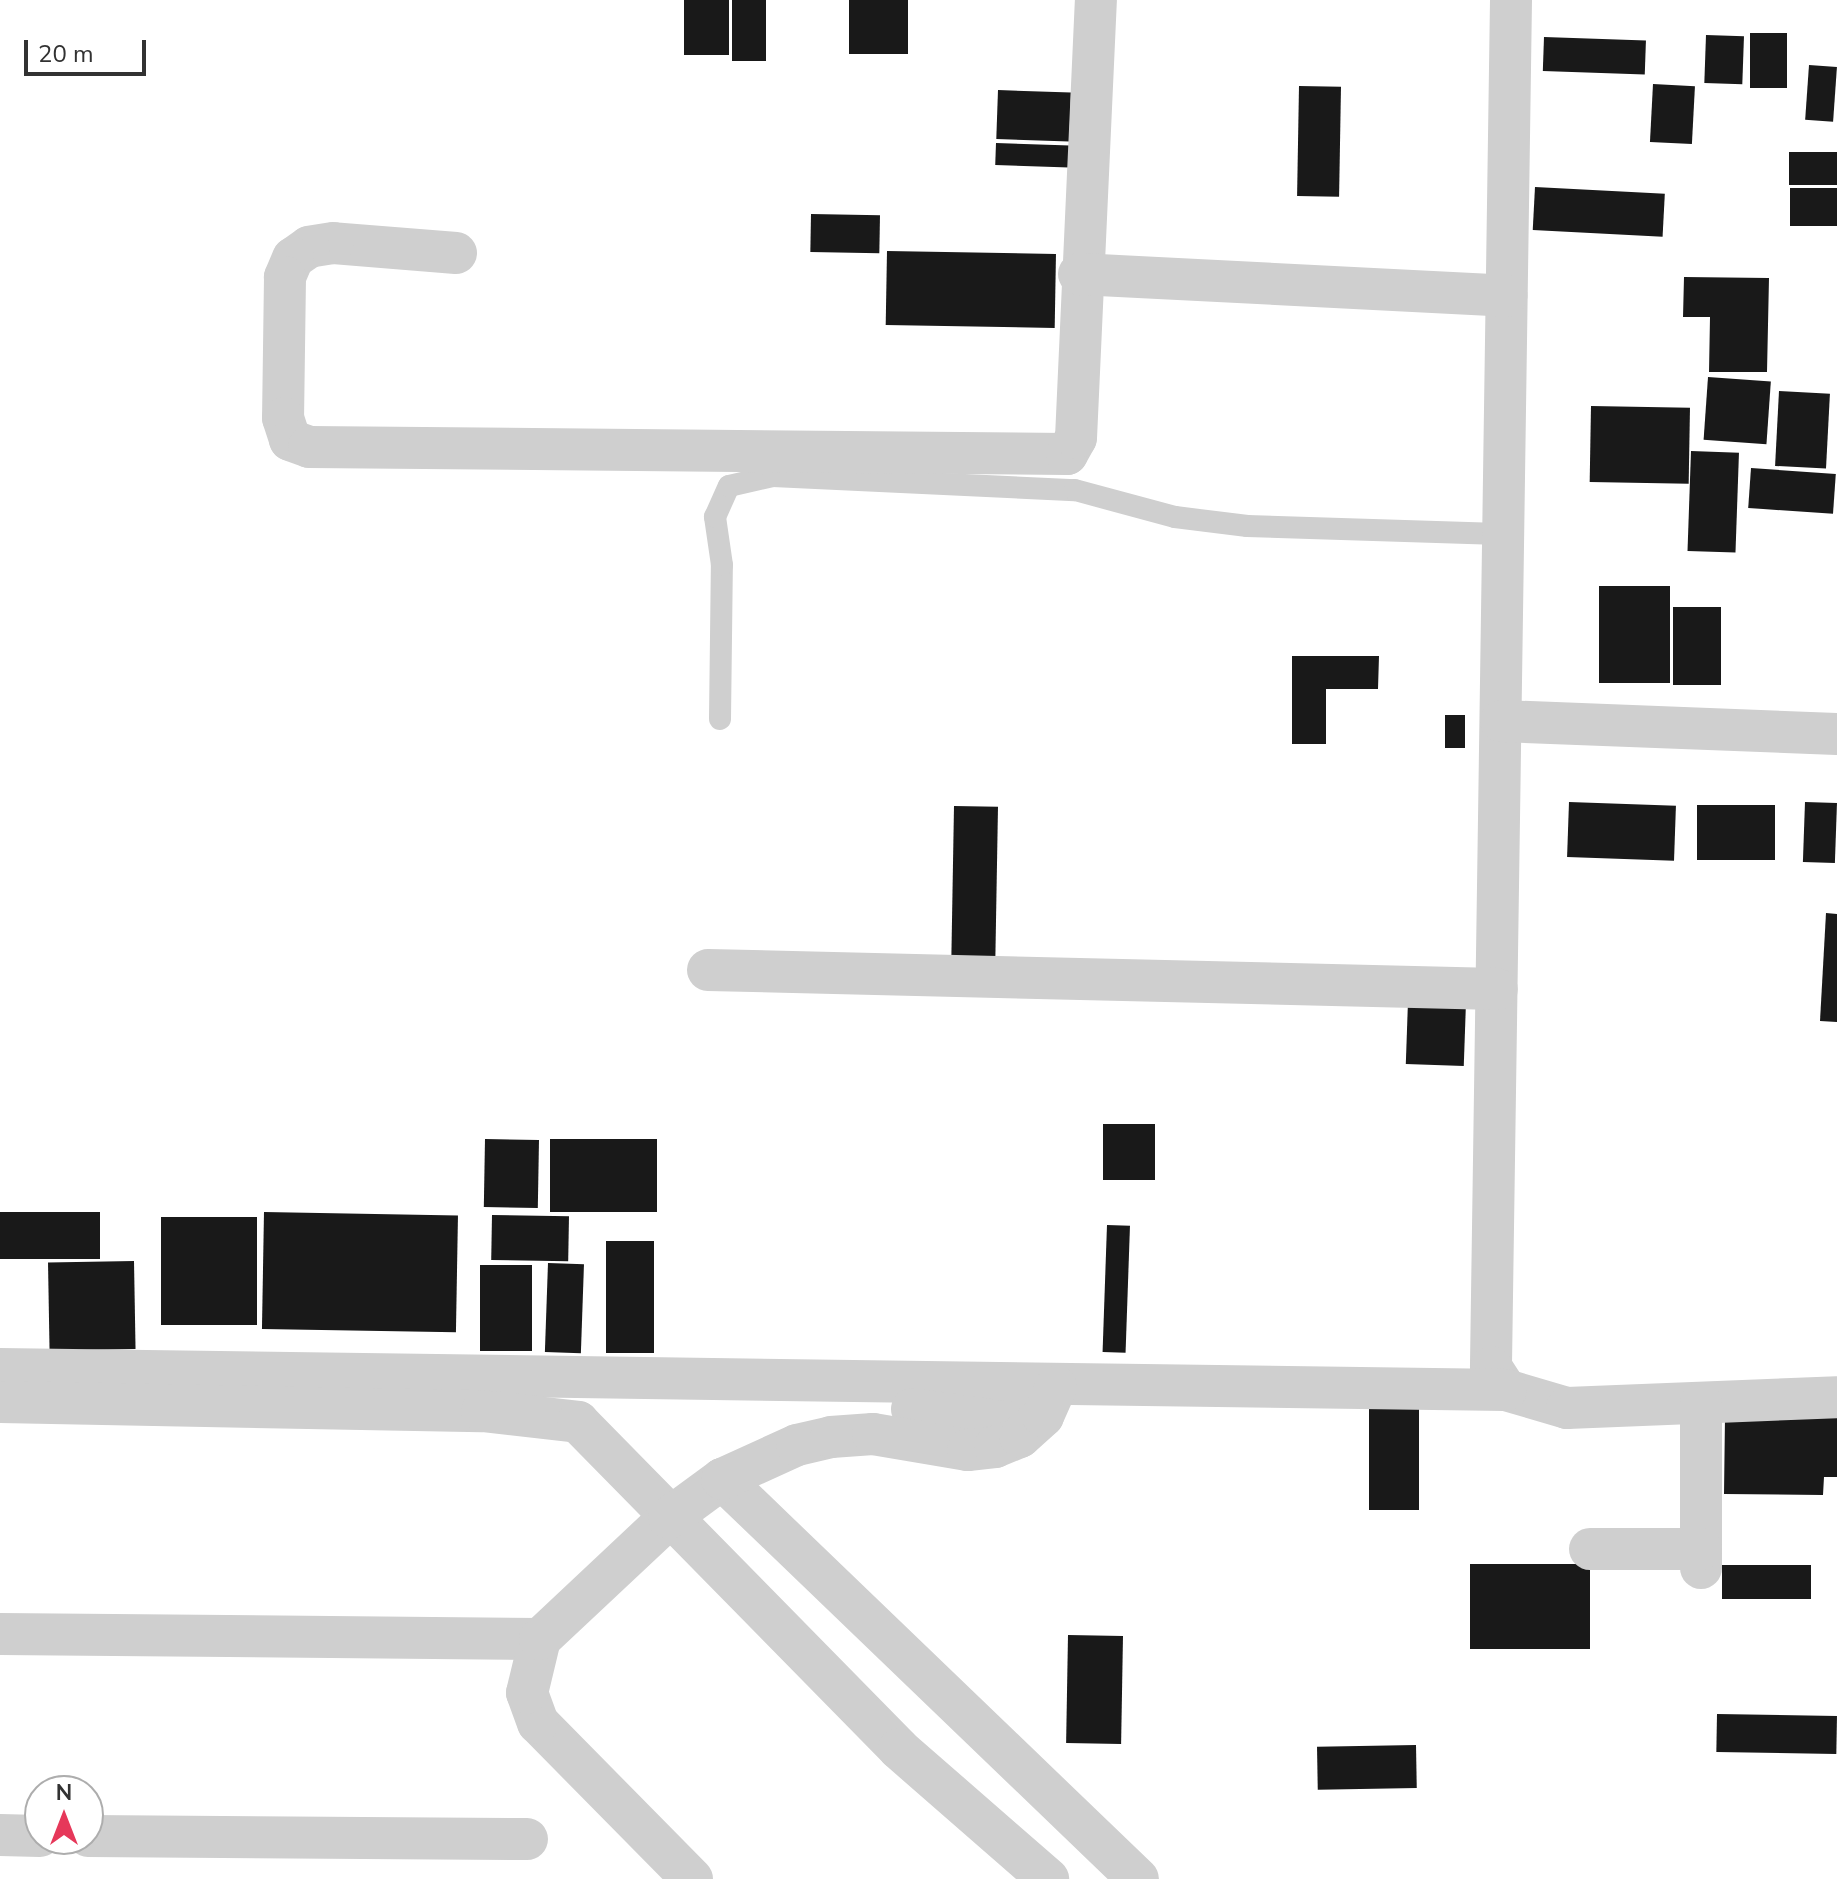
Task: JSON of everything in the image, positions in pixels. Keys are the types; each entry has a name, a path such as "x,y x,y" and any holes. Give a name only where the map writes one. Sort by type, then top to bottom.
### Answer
{"street":[{"path":"456,253 333,243 309,247 293,258 285,277 283,418 290,440 309,447 1067,454 1076,438 1079,274 1096,0"},
{"path":"1506,1390 1491,1367 1488,1334 1497,989 1500,534 1511,0"},
{"path":"1079,274 1506,296"},
{"path":"1501,721 1837,734"},
{"path":"708,970 1497,989"},
{"path":"0,1369 1056,1387 1506,1390 1567,1408 1837,1397"},
{"path":"692,1879 538,1723 527,1693 540,1639 669,1518 722,1479 746,1445 783,1418 829,1409 900,1408 1031,1426 1056,1387"},
{"path":"0,1402 557,1415 578,1422 899,1749 1045,1878"},
{"path":"1590,1549 1701,1558 1701,1403"},
{"path":"722,1479 1138,1879"},
{"path":"0,1634 540,1639"},
{"path":"0,1835 24,1836"},
{"path":"104,1836 527,1839"}],"lane":[{"path":"720,719 722,565 715,517 729,486 773,476 1075,490 1175,517 1247,526 1500,534"}],"building":[{"path":"684,0 729,0 729,55 684,55"},
{"path":"732,0 766,0 766,61 732,61"},
{"path":"849,0 908,0 908,54 849,54"},
{"path":"1750,33 1787,33 1787,88 1750,88"},
{"path":"1706,35 1744,36 1742,84 1704,83"},
{"path":"1544,37 1646,41 1645,75 1543,71"},
{"path":"1809,65 1837,67 1833,122 1805,120"},
{"path":"1653,84 1695,86 1692,144 1650,142"},
{"path":"1299,86 1341,87 1339,197 1297,196"},
{"path":"998,90 1071,93 1069,142 996,139"},
{"path":"996,143 1070,146 1069,168 995,165"},
{"path":"1789,152 1837,152 1837,185 1789,185"},
{"path":"1535,187 1665,194 1663,237 1533,230"},
{"path":"1790,188 1837,188 1837,226 1790,226"},
{"path":"811,214 880,215 879,253 810,252"},
{"path":"887,251 1056,254 1055,328 886,325"},
{"path":"1684,277 1769,278 1767,372 1709,372 1710,317 1683,317"},
{"path":"1708,377 1771,381 1766,444 1704,440"},
{"path":"1779,391 1830,394 1826,469 1775,466"},
{"path":"1591,406 1690,408 1689,484 1590,482"},
{"path":"1691,451 1739,453 1735,553 1688,551"},
{"path":"1751,468 1836,474 1833,514 1748,508"},
{"path":"1599,586 1670,586 1670,683 1599,683"},
{"path":"1673,607 1721,607 1721,685 1673,685"},
{"path":"1292,656 1379,656 1378,689 1326,689 1326,744 1292,744"},
{"path":"1445,715 1465,715 1465,748 1445,748"},
{"path":"1569,802 1676,806 1674,861 1567,857"},
{"path":"1805,802 1837,803 1835,863 1803,862"},
{"path":"1697,805 1775,805 1775,860 1697,860"},
{"path":"954,806 998,807 995,957 951,956"},
{"path":"1826,913 1837,914 1837,1022 1820,1021"},
{"path":"1408,1001 1466,1003 1464,1066 1406,1064"},
{"path":"1103,1124 1155,1124 1155,1180 1103,1180"},
{"path":"485,1139 539,1140 538,1208 484,1207"},
{"path":"550,1139 657,1139 657,1212 550,1212"},
{"path":"0,1212 100,1212 100,1259 0,1259"},
{"path":"264,1212 458,1215 456,1332 262,1329"},
{"path":"492,1215 569,1216 568,1261 491,1260"},
{"path":"161,1217 257,1217 257,1325 161,1325"},
{"path":"1107,1225 1130,1226 1126,1353 1103,1352"},
{"path":"606,1241 654,1241 654,1353 606,1353"},
{"path":"134,1261 136,1349 50,1350 48,1263"},
{"path":"548,1263 584,1264 581,1353 545,1352"},
{"path":"480,1265 532,1265 532,1351 480,1351"},
{"path":"1369,1407 1419,1407 1419,1510 1369,1510"},
{"path":"1725,1416 1837,1418 1837,1477 1824,1477 1823,1495 1724,1494"},
{"path":"1470,1564 1590,1564 1590,1649 1470,1649"},
{"path":"1722,1565 1811,1565 1811,1599 1722,1599"},
{"path":"1068,1635 1123,1636 1121,1744 1066,1743"},
{"path":"1717,1714 1837,1716 1836,1754 1716,1752"},
{"path":"1416,1745 1417,1788 1318,1790 1317,1747"}]}
